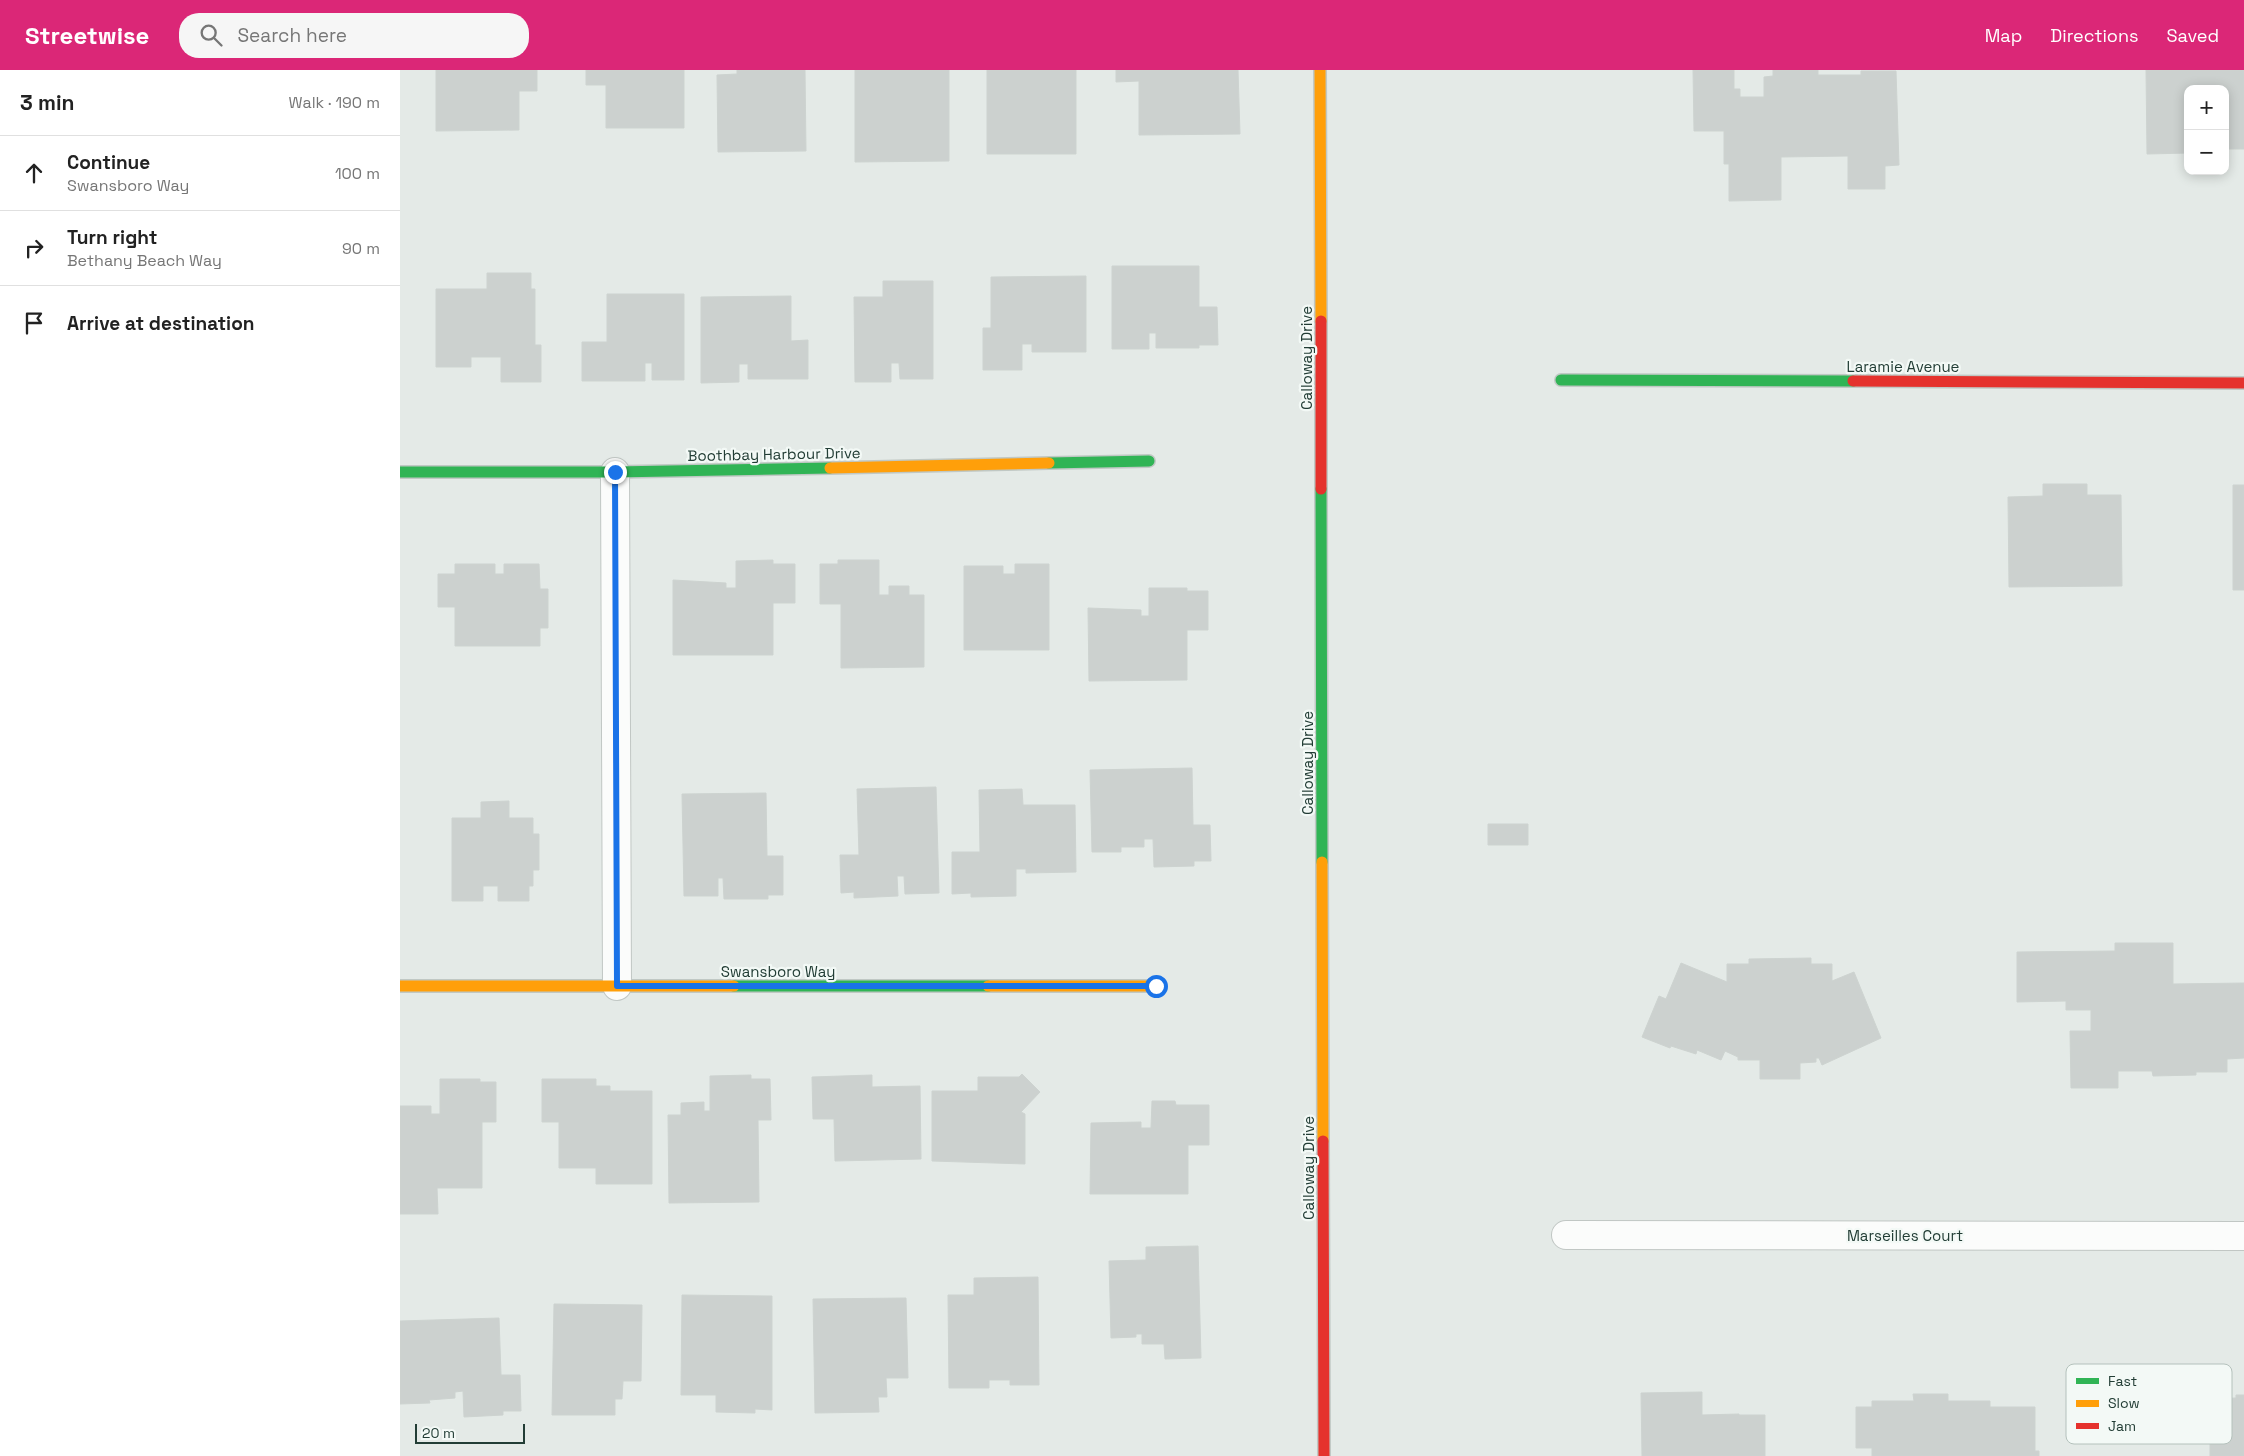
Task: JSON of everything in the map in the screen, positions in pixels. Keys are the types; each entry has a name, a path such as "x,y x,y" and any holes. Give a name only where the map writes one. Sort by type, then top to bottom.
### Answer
{"street":[{"name":"Calloway Drive","path":"1320,70 1324,1456"},
{"name":"Laramie Avenue","path":"1561,380 2244,382"},
{"name":"Boothbay Harbour Drive","path":"400,472 615,472 1149,461"},
{"path":"615,472 617,986"},
{"name":"Swansboro Way","path":"400,986 1156,986"},
{"name":"Marseilles Court","path":"1566,1235 2244,1236"}],"building":[{"path":"436,70 537,70 537,91 519,91 519,130 436,131"},
{"path":"586,70 684,70 684,128 606,128 606,85 586,85"},
{"path":"737,70 805,70 806,151 718,152 717,75 737,74"},
{"path":"855,70 949,70 949,161 855,162"},
{"path":"987,70 1076,70 1076,154 987,154"},
{"path":"1116,70 1238,70 1240,134 1139,135 1139,81 1116,82"},
{"path":"1693,70 1734,70 1734,89 1740,89 1740,97 1764,97 1764,77 1773,76 1773,70 1818,70 1818,75 1861,75 1861,71 1896,71 1899,165 1885,166 1885,189 1848,189 1848,156 1781,157 1781,200 1729,201 1729,164 1724,164 1724,131 1694,131"},
{"path":"2146,70 2244,70 2244,149 2229,149 2229,85 2184,85 2184,153 2147,154"},
{"path":"1112,266 1199,266 1199,307 1217,307 1218,345 1199,345 1199,348 1156,348 1156,333 1149,333 1149,349 1112,349"},
{"path":"487,273 531,273 531,289 535,289 535,345 541,345 541,382 501,382 501,357 471,357 471,367 436,367 436,289 487,289"},
{"path":"1086,276 1086,352 1032,352 1032,344 1022,344 1022,370 983,370 983,328 991,328 991,277"},
{"path":"883,281 933,281 933,379 900,379 899,363 891,363 891,382 855,382 854,297 883,297"},
{"path":"607,294 684,294 684,380 652,380 652,363 645,363 645,381 582,381 582,342 607,342"},
{"path":"791,296 791,341 808,340 808,379 748,379 748,364 739,364 739,382 701,383 701,297"},
{"path":"2043,484 2087,484 2087,495 2121,495 2122,586 2009,587 2008,497 2043,496"},
{"path":"2233,485 2244,485 2244,590 2233,590"},
{"path":"773,560 773,564 795,564 795,603 773,603 773,655 673,655 673,580 726,583 726,588 736,588 736,561"},
{"path":"838,560 879,560 879,595 889,595 889,586 909,586 909,595 924,595 924,667 841,668 841,604 820,604 820,564 838,564"},
{"path":"455,564 495,564 495,574 504,574 504,564 539,564 540,589 548,589 548,628 540,628 540,646 455,646 455,607 438,607 438,574 455,574"},
{"path":"1015,564 1049,564 1049,650 964,650 964,566 1003,566 1003,574 1015,574"},
{"path":"1149,588 1187,588 1187,591 1208,591 1208,630 1187,630 1187,680 1089,681 1088,608 1141,610 1141,616 1149,616"},
{"path":"1192,768 1193,825 1210,825 1211,861 1194,861 1194,866 1154,867 1153,839 1144,839 1144,847 1121,847 1121,852 1092,852 1090,770"},
{"path":"936,787 939,893 905,894 904,876 897,876 898,896 854,898 854,892 841,893 840,855 859,855 857,789"},
{"path":"1022,789 1023,805 1075,805 1076,872 1026,873 1026,869 1016,869 1016,896 971,897 971,893 952,894 952,852 980,852 979,790"},
{"path":"766,793 767,856 783,856 783,895 768,895 768,899 724,899 723,878 718,878 718,896 684,896 682,794"},
{"path":"509,801 509,818 533,818 533,834 539,834 539,870 533,870 533,886 529,886 529,901 498,901 498,886 483,886 483,901 452,901 452,818 481,818 481,802"},
{"path":"1488,824 1528,824 1528,845 1488,845"},
{"path":"2115,943 2173,943 2173,984 2244,983 2244,1058 2227,1059 2227,1072 2196,1072 2196,1075 2153,1076 2152,1071 2118,1071 2118,1088 2071,1088 2070,1031 2091,1031 2091,1010 2066,1010 2066,1001 2017,1002 2017,952 2115,951"},
{"path":"1811,958 1811,964 1832,964 1832,981 1854,972 1881,1038 1822,1065 1819,1058 1816,1058 1816,1062 1800,1063 1800,1079 1760,1079 1760,1060 1738,1060 1738,1057 1725,1051 1721,1060 1697,1050 1696,1054 1671,1046 1670,1048 1642,1037 1659,996 1666,999 1681,963 1727,982 1727,964 1749,964 1749,959"},
{"path":"1022,1074 1040,1092 1021,1112 1025,1114 1025,1164 932,1161 932,1091 978,1091 978,1077 1019,1077"},
{"path":"751,1075 751,1079 770,1079 771,1120 758,1120 759,1202 669,1203 668,1115 681,1115 681,1103 704,1102 704,1111 710,1111 710,1076"},
{"path":"872,1075 872,1087 920,1086 921,1159 835,1161 834,1119 813,1119 812,1077"},
{"path":"440,1079 480,1079 480,1082 496,1082 496,1122 482,1122 482,1188 437,1188 438,1214 400,1214 400,1106 431,1106 431,1114 440,1114"},
{"path":"542,1079 596,1079 596,1086 610,1086 610,1091 652,1091 652,1184 596,1184 596,1168 559,1168 559,1122 542,1122"},
{"path":"1152,1101 1175,1101 1176,1105 1209,1105 1209,1145 1188,1145 1188,1194 1090,1194 1091,1123 1141,1122 1141,1128 1151,1128"},
{"path":"1198,1246 1201,1358 1165,1359 1164,1344 1142,1344 1142,1334 1136,1334 1136,1337 1111,1338 1109,1261 1146,1260 1146,1247"},
{"path":"1038,1277 1039,1385 1010,1385 1010,1380 989,1380 989,1388 949,1388 948,1295 974,1295 974,1278"},
{"path":"682,1295 772,1296 772,1410 755,1409 755,1413 716,1412 716,1395 681,1395"},
{"path":"906,1298 908,1378 886,1378 887,1397 878,1397 879,1412 815,1413 813,1299"},
{"path":"554,1304 642,1305 641,1381 623,1381 622,1399 615,1399 615,1415 552,1415"},
{"path":"499,1318 501,1375 520,1375 521,1411 503,1411 503,1415 464,1417 463,1391 455,1392 455,1398 429,1400 430,1403 400,1404 400,1321"},
{"path":"1702,1392 1702,1415 1765,1415 1765,1456 1642,1456 1641,1393"},
{"path":"1913,1394 1948,1394 1948,1401 1990,1401 1990,1407 2035,1407 2035,1451 2039,1451 2039,1456 1872,1456 1872,1448 1856,1448 1856,1407 1872,1407 1872,1401 1914,1401"},
{"path":"2236,1395 2244,1395 2244,1456 2210,1456 2210,1444 2232,1444 2232,1398 2236,1398"}],"traffic: fast":[{"path":"1561,380 1853,381"},
{"path":"1049,463 1149,461"},
{"path":"400,472 615,472 830,468"},
{"path":"1321,489 1322,862"},
{"path":"734,986 988,986"}],"traffic: slow":[{"path":"1320,70 1321,321"},
{"path":"830,468 1049,463"},
{"path":"1322,862 1323,1141"},
{"path":"400,986 734,986"},
{"path":"988,986 1156,986"}],"traffic: jam":[{"path":"1321,321 1321,489"},
{"path":"1853,381 2244,383"},
{"path":"1323,1141 1324,1456"}],"route":[{"path":"615,472 617,986 1156,986"}]}
